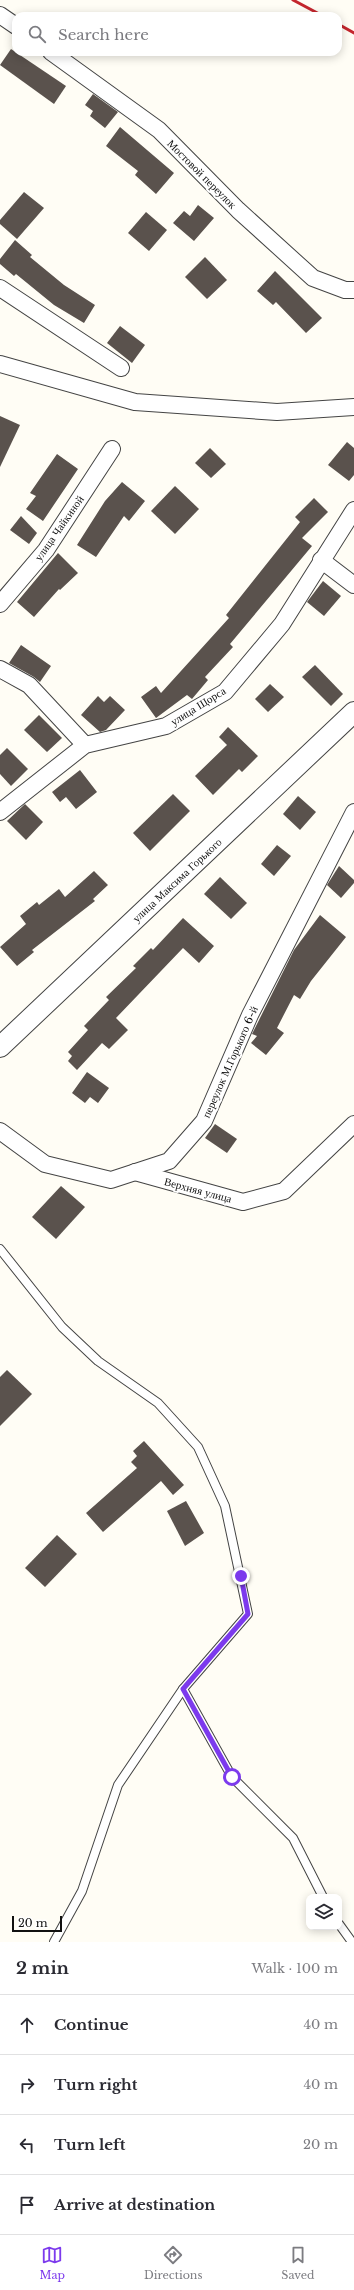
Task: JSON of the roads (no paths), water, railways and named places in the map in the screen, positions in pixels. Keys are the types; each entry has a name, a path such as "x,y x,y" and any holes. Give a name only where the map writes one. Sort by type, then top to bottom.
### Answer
{"street":[{"path":"0,15 12,23"},
{"name":"Мостовой переулок","path":"57,56 159,130 238,210 313,278 345,290 354,290"},
{"path":"0,288 121,368"},
{"path":"0,364 134,402 277,412 354,407"},
{"name":"улица Чайкиной","path":"0,604 46,550 112,449"},
{"name":"улица Щорса","path":"0,812 86,745 166,726 224,692 282,624 321,560 354,510"},
{"path":"321,560 354,585"},
{"path":"0,669 29,684 86,745"},
{"name":"улица Максима Горького","path":"0,1047 354,712"},
{"name":"переулок М.Горького 6-й","path":"0,1131 45,1164 111,1180 169,1161 204,1121 250,1015 354,812"},
{"name":"Верхняя улица","path":"135,1172 243,1202 284,1191 354,1124"}],"lane":[{"path":"0,1249 62,1327 98,1361 158,1403 198,1447 225,1506 248,1614 183,1689 118,1785 82,1891 54,1942"},
{"path":"183,1689 232,1777 293,1838 321,1894"},
{"path":"342,1928 352,1942"}],"railway":[{"path":"293,0 316,12"},
{"path":"342,26 354,33"}]}
